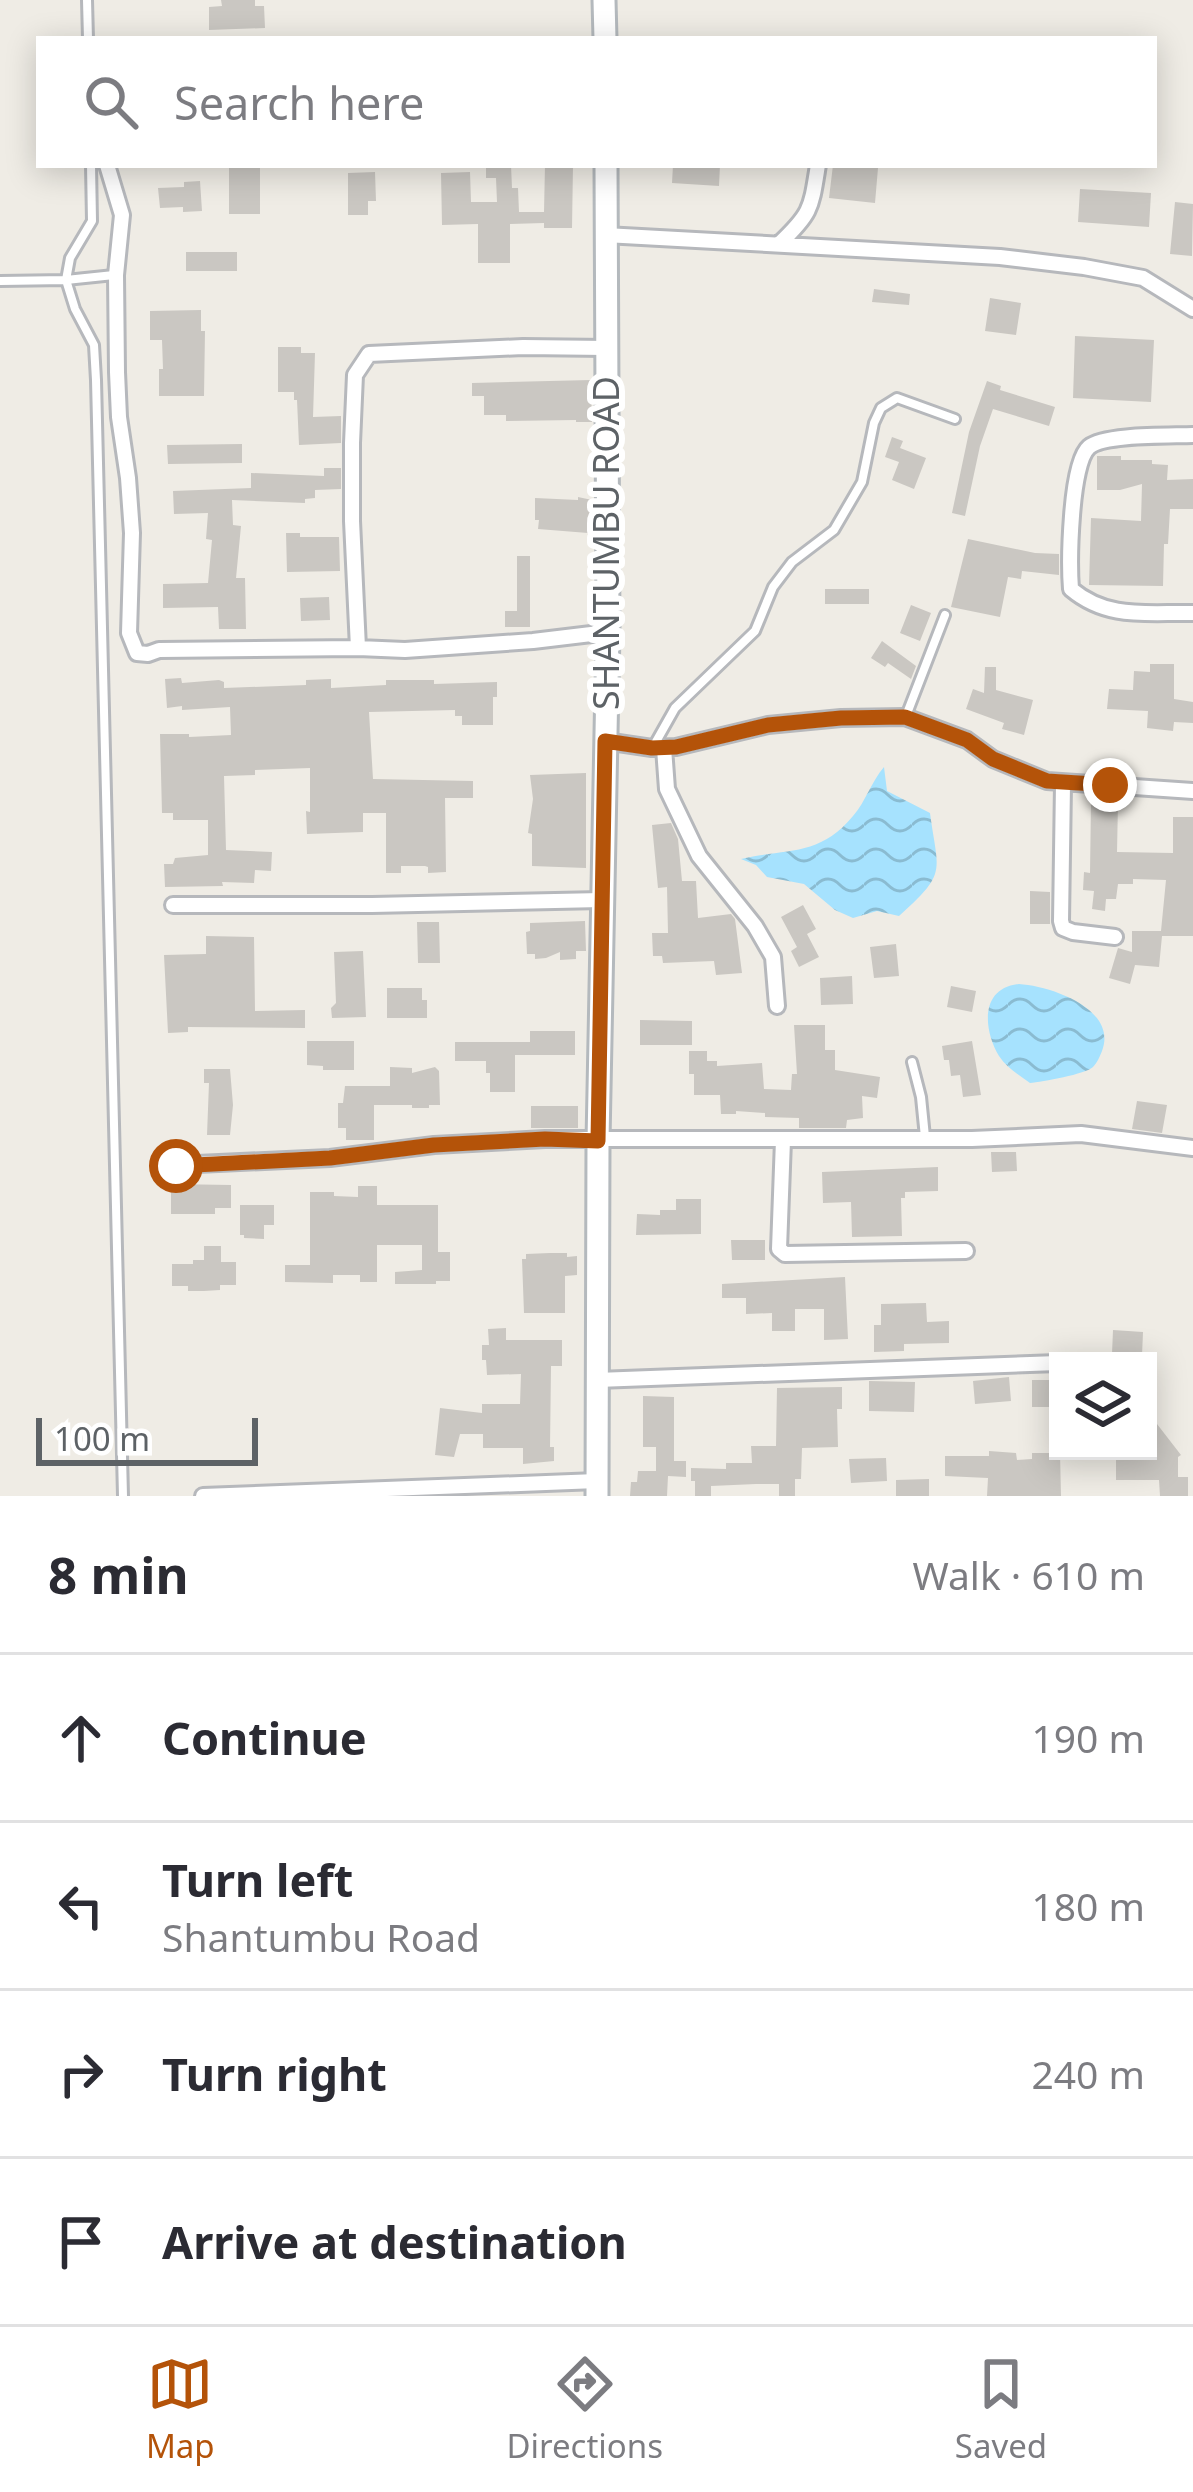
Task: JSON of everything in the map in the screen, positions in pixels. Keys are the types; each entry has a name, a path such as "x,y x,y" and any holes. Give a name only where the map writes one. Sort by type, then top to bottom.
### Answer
{"street":[{"path":"604,0 604,36"},
{"path":"108,168 122,215 116,275 119,417 132,532 129,632 136,653 405,650 608,632"},
{"name":"SHANTUMBU ROAD","path":"597,1488 608,632 606,168"},
{"path":"779,244 811,210 818,168"},
{"path":"605,236 1000,257 1084,267 1143,278 1193,309"},
{"path":"358,647 352,443 355,375 369,354 524,346 608,348"},
{"path":"1193,435 1104,441 1087,448 1077,478 1070,564 1071,589 1088,603 1112,612 1193,613"},
{"path":"605,741 658,748 768,725 905,717 967,740 1017,770 1063,784 1193,791"},
{"path":"658,748 667,789 699,856 755,926 773,957 776,1006"},
{"path":"1063,784 1060,921 1073,932 1114,938"},
{"path":"173,905 602,900"},
{"path":"176,1166 545,1139 1081,1135 1193,1148"},
{"path":"783,1140 779,1249 785,1254 966,1251"},
{"path":"597,1380 1049,1363"},
{"path":"203,1496 597,1488"}],"lane":[{"path":"87,0 88,36"},
{"path":"91,168 92,221 70,258 66,280 94,345 96,380 123,1496"},
{"path":"0,281 116,275"},
{"path":"658,748 675,708 755,631 773,587 791,562 834,530 862,482 881,408 897,398 956,419"},
{"path":"905,717 944,615"},
{"path":"912,1063 926,1139"}],"water":[{"path":"884,767 887,791 930,813 937,860 926,890 899,916 877,911 853,918 835,910 804,884 767,877 756,865 741,859 802,849 828,838 853,816"},
{"path":"1019,984 1064,995 1091,1012 1104,1036 1093,1067 1030,1083 1002,1060 990,1034 988,1011 997,993"}],"building":[{"path":"221,0 255,0 255,6 264,6 265,28 209,30 209,7 222,6"},
{"path":"229,168 260,168 260,214 229,214"},
{"path":"486,168 511,168 519,212 544,212 545,168 573,168 572,228 510,224 510,263 478,263 478,224 442,225 441,173 470,172 471,202 497,202 496,178 486,178"},
{"path":"673,168 720,168 719,186 672,183"},
{"path":"833,168 878,168 875,203 829,198"},
{"path":"375,172 376,201 368,201 368,215 348,215 348,173"},
{"path":"200,181 202,211 160,208 158,188"},
{"path":"1080,189 1151,193 1149,227 1078,222"},
{"path":"1175,202 1193,204 1192,256 1170,254"},
{"path":"186,252 237,252 237,271 186,271"},
{"path":"874,289 910,294 909,305 872,302"},
{"path":"990,298 1021,303 1016,335 985,331"},
{"path":"201,310 204,396 159,396 162,340 150,340 150,311"},
{"path":"1075,336 1154,340 1151,402 1073,398"},
{"path":"278,347 301,347 301,353 315,353 313,417 341,416 341,443 299,445 294,392 278,392"},
{"path":"591,380 592,422 506,421 506,415 484,415 484,396 472,396 472,383"},
{"path":"987,381 1001,386 1000,390 1055,407 1049,426 993,409 965,516 952,513 969,432"},
{"path":"892,437 903,441 900,448 926,458 914,489 892,480 899,462 885,457"},
{"path":"242,444 242,463 168,464 167,445"},
{"path":"1097,456 1152,460 1152,464 1168,465 1167,480 1193,479 1193,509 1170,509 1163,586 1089,585 1091,518 1141,521 1142,484 1097,490"},
{"path":"324,468 341,468 341,489 315,490 315,498 305,503 232,500 233,525 241,526 236,578 245,578 246,629 219,629 218,607 163,608 163,584 208,583 212,540 206,539 208,513 174,514 173,491 251,488 251,473 324,476"},
{"path":"535,498 592,500 588,533 538,529"},
{"path":"286,533 339,537 340,571 287,572"},
{"path":"968,539 1059,554 1059,575 1022,571 1021,579 1008,577 1000,617 951,607"},
{"path":"517,556 530,556 530,627 505,627 505,611 517,611"},
{"path":"825,589 869,589 869,604 825,604"},
{"path":"329,597 330,620 301,621 300,598"},
{"path":"911,605 931,613 920,641 900,633"},
{"path":"882,641 916,666 911,679 871,658"},
{"path":"1150,664 1174,664 1174,699 1193,702 1193,723 1174,722 1173,731 1147,728 1148,711 1107,709 1109,689 1133,690 1134,671 1150,672"},
{"path":"985,667 996,667 996,690 1033,700 1024,735 966,709 973,689 984,693"},
{"path":"181,678 182,683 219,680 224,688 306,685 306,680 331,679 331,688 386,685 386,680 497,682 493,725 462,725 462,716 455,716 455,710 369,712 373,779 473,781 473,798 445,798 446,872 401,866 401,873 386,873 386,813 363,813 363,832 307,834 310,768 255,770 255,775 224,776 226,850 272,852 271,871 255,870 254,883 165,887 164,864 173,864 175,858 208,855 208,820 173,820 173,813 162,813 160,734 231,735 230,707 167,708 165,679"},
{"path":"586,773 586,868 532,866 530,775"},
{"path":"1091,803 1118,803 1117,852 1173,853 1173,817 1193,817 1193,936 1162,936 1159,967 1135,965 1130,984 1109,978 1118,948 1132,952 1132,931 1161,931 1166,880 1133,879 1133,884 1118,884 1116,899 1106,899 1105,911 1092,909 1094,891 1083,890 1084,872 1090,873"},
{"path":"671,823 678,839 682,881 696,881 698,918 731,914 735,919 742,973 716,975 714,961 663,963 662,956 653,956 652,933 668,933 667,887 658,888 652,825"},
{"path":"1030,891 1050,892 1050,924 1030,924"},
{"path":"803,905 816,929 807,934 819,957 799,967 791,951 797,947 781,917"},
{"path":"585,921 586,951 576,951 576,959 560,960 560,952 535,959 535,954 527,954 530,923"},
{"path":"417,922 439,922 440,963 418,963"},
{"path":"206,936 254,937 255,1011 305,1010 305,1028 188,1027 188,1032 168,1033 164,955 206,954"},
{"path":"896,944 899,976 874,978 870,947"},
{"path":"363,951 366,1017 332,1018 334,952"},
{"path":"852,976 853,1004 821,1005 820,978"},
{"path":"951,986 976,991 972,1012 947,1007"},
{"path":"387,988 422,988 427,1018 387,1018"},
{"path":"640,1020 692,1021 692,1045 640,1045"},
{"path":"794,1025 825,1025 825,1050 835,1050 835,1070 880,1077 877,1098 862,1096 863,1118 847,1120 846,1128 799,1128 799,1118 736,1111 721,1114 720,1095 694,1095 689,1051 707,1051 707,1061 717,1061 717,1066 762,1063 764,1089 791,1090 792,1074 797,1074"},
{"path":"530,1031 575,1031 575,1055 515,1055 515,1092 490,1092 486,1061 455,1061 455,1042 530,1042"},
{"path":"307,1041 354,1041 354,1070 307,1065"},
{"path":"972,1041 981,1095 963,1097 960,1075 951,1076 942,1046"},
{"path":"390,1067 412,1068 412,1073 435,1067 440,1105 374,1105 374,1140 346,1140 346,1128 338,1128 338,1103 343,1103 345,1086 390,1086"},
{"path":"204,1069 230,1069 230,1135 207,1135 209,1083 204,1083"},
{"path":"1137,1101 1167,1105 1162,1133 1132,1129"},
{"path":"531,1106 578,1106 578,1128 531,1128"},
{"path":"991,1152 1016,1152 1017,1171 992,1172"},
{"path":"938,1167 938,1191 905,1192 901,1198 902,1236 852,1237 851,1202 823,1203 822,1172"},
{"path":"171,1184 231,1185 231,1208 215,1208 215,1214 171,1214"},
{"path":"358,1186 377,1186 377,1205 438,1205 438,1252 450,1252 450,1281 395,1284 395,1272 422,1270 422,1245 377,1245 377,1282 360,1282 360,1275 333,1275 333,1283 285,1282 285,1265 310,1265 310,1192 358,1197"},
{"path":"676,1199 701,1199 701,1234 636,1235 637,1214 676,1210"},
{"path":"240,1205 274,1205 274,1225 264,1225 264,1239 240,1235"},
{"path":"731,1240 765,1240 765,1260 732,1260"},
{"path":"204,1246 221,1246 221,1262 236,1262 236,1285 204,1291 172,1286 172,1264 204,1260"},
{"path":"567,1253 567,1257 577,1256 577,1275 565,1276 565,1313 524,1313 522,1259 526,1254"},
{"path":"845,1277 848,1339 824,1340 824,1309 795,1309 795,1331 772,1331 772,1313 746,1314 746,1298 722,1298 722,1284"},
{"path":"926,1303 927,1322 949,1321 949,1343 904,1344 904,1351 874,1352 874,1325 881,1325 881,1304"},
{"path":"506,1328 506,1340 562,1340 562,1366 551,1366 554,1461 523,1464 523,1448 483,1448 483,1434 460,1434 454,1457 435,1455 440,1408 482,1413 482,1404 520,1404 521,1374 487,1375 486,1360 482,1360 482,1345 489,1345 488,1329"},
{"path":"1113,1330 1143,1332 1142,1352 1112,1352"},
{"path":"1009,1377 1011,1401 975,1404 973,1381"},
{"path":"1032,1380 1049,1380 1049,1407 1032,1407"},
{"path":"869,1381 915,1382 914,1412 869,1411"},
{"path":"842,1387 838,1447 802,1448 795,1496 779,1496 779,1484 756,1484 711,1486 711,1496 695,1496 691,1468 726,1469 726,1463 752,1463 751,1446 776,1446 777,1388"},
{"path":"643,1396 674,1397 674,1461 686,1461 686,1477 668,1476 667,1496 630,1496 638,1471 656,1471 656,1447 643,1447"},
{"path":"1157,1424 1181,1455 1178,1477 1188,1477 1188,1496 1160,1496 1159,1480 1116,1480 1116,1460 1157,1460"},
{"path":"989,1451 1016,1453 1017,1460 1032,1459 1032,1453 1049,1453 1049,1460 1060,1460 1061,1496 987,1496 988,1478 945,1476 945,1456 989,1456"},
{"path":"886,1458 887,1481 851,1483 849,1459"},
{"path":"929,1479 929,1496 896,1496 896,1480"}],"route":[{"path":"176,1166 330,1158 434,1145 598,1141 605,741 676,747 768,725 905,717 967,740 993,759 1047,781 1110,785"}]}
